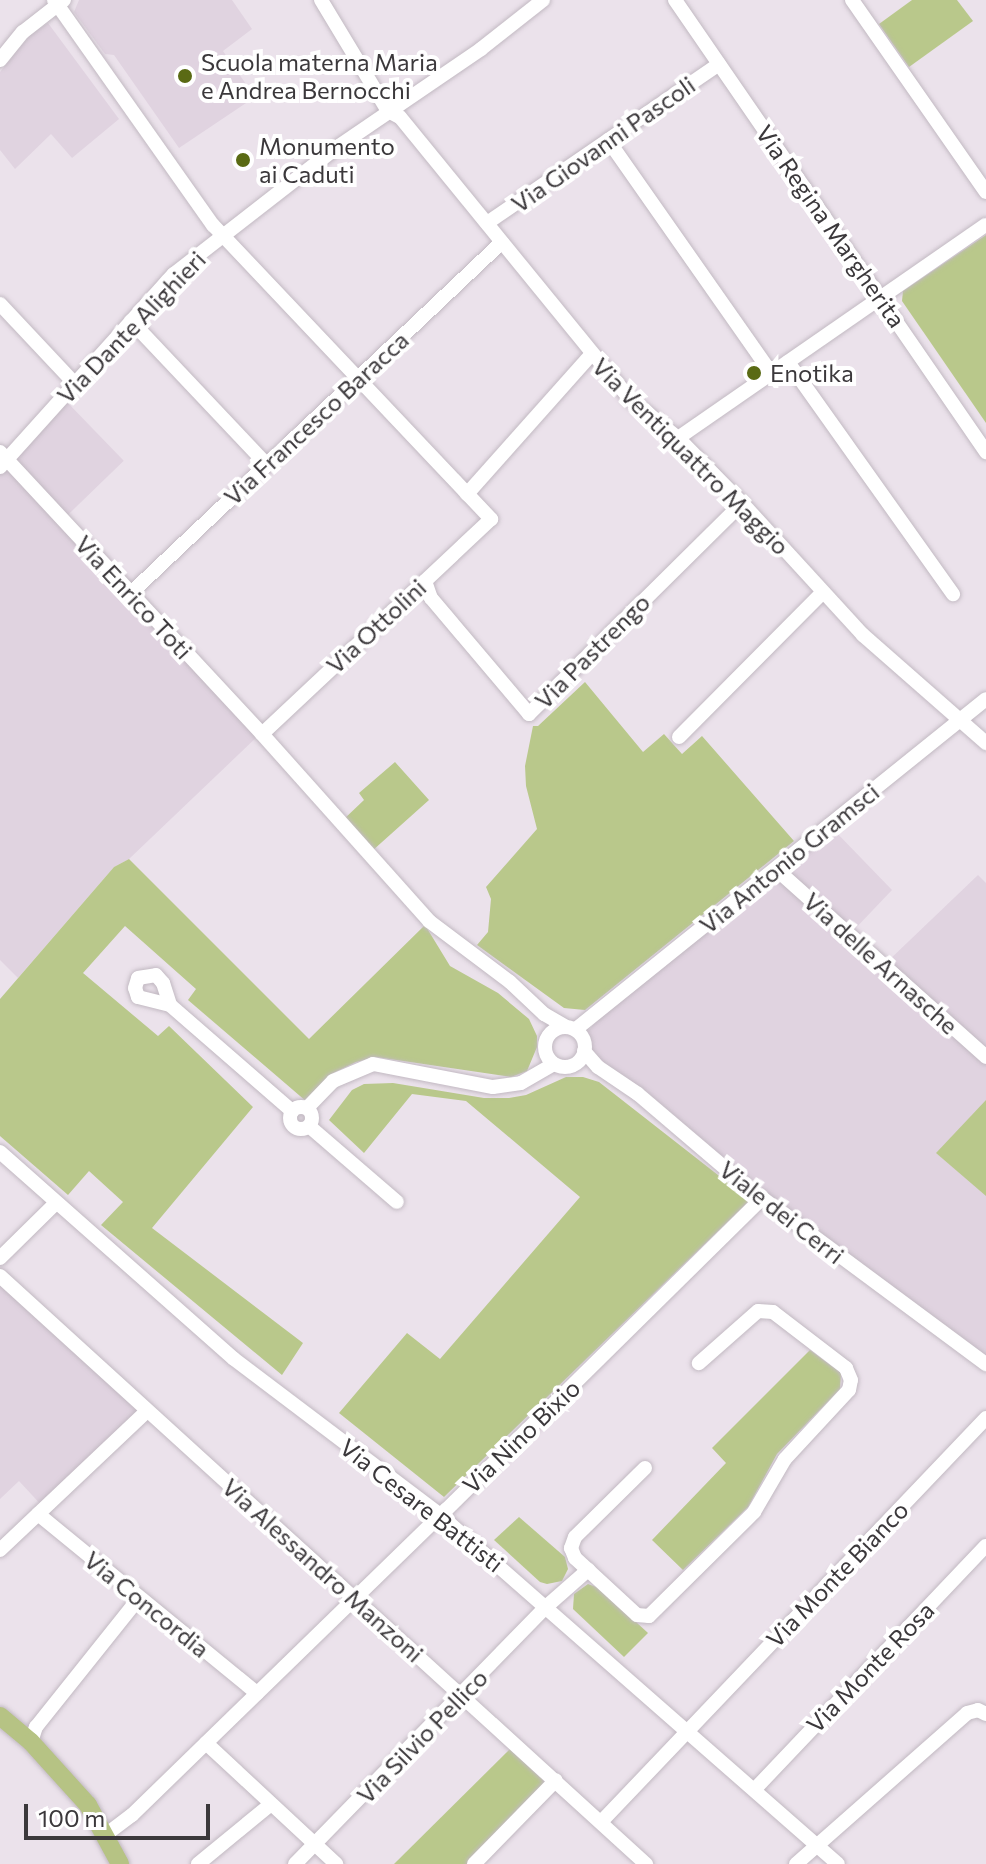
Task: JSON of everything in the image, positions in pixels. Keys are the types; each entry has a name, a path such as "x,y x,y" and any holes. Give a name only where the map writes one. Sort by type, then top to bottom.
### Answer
{"main road":[{"path":"0,1716 31,1742 88,1805 120,1864"}],"street":[{"name":"Via Ventiquattro Maggio","path":"321,0 388,111 400,117 591,355 630,399 678,438 863,635 986,743"},
{"name":"Via Regina Margherita","path":"675,0 986,452"},
{"path":"852,0 986,192"},
{"name":"Via Dante Alighieri","path":"2,459 174,274 221,234 388,111 481,49 538,1"},
{"path":"0,60 23,32 59,2 221,234 467,494 591,355"},
{"name":"Via Giovanni Pascoli","path":"487,223 719,64"},
{"path":"608,140 772,374"},
{"path":"678,438 986,225"},
{"name":"Via Francesco Baracca","path":"130,594 502,242"},
{"path":"0,304 75,384"},
{"path":"131,321 267,465"},
{"path":"788,362 953,594"},
{"name":"Via Enrico Toti","path":"2,459 262,734"},
{"name":"Via Ottolini","path":"262,734 491,519 467,494"},
{"name":"Via Pastrengo","path":"425,581 431,598 529,714 742,503"},
{"path":"679,737 823,592"},
{"name":"Via Antonio Gramsci","path":"575,1065 577,1036 591,1018 986,699"},
{"path":"262,734 429,921 510,982 544,1014 577,1036"},
{"name":"Via delle Arnasche","path":"776,869 986,1057"},
{"path":"170,1005 300,1110"},
{"path":"544,1014 547,1036 544,1046 550,1060 564,1067 598,1067"},
{"path":"547,1036 555,1028 577,1036"},
{"name":"Viale dei Cerri","path":"577,1036 598,1067 638,1094 762,1198 986,1364"},
{"path":"397,1202 309,1126 299,1129 289,1119 333,1081 373,1064 493,1087 521,1083 537,1074 550,1060"},
{"name":"Via Cesare Battisti","path":"0,1152 234,1359 440,1515 689,1730 838,1864"},
{"name":"Via Nino Bixio","path":"104,1836 206,1743 762,1198"},
{"path":"0,1258 56,1203"},
{"name":"Via Alessandro Manzoni","path":"0,1276 646,1864"},
{"path":"645,1468 575,1537 571,1548 575,1558 637,1615 649,1616 754,1512 785,1459 849,1390 851,1380 846,1368 773,1312 758,1311 699,1363"},
{"path":"0,1550 146,1412"},
{"name":"Via Monte Bianco","path":"601,1822 986,1418"},
{"name":"Via Concordia","path":"38,1514 138,1599 257,1693"},
{"name":"Via Monte Rosa","path":"755,1789 986,1546"},
{"name":"Via Silvio Pellico","path":"295,1864 547,1606 588,1570"},
{"path":"31,1742 36,1727 138,1599"},
{"path":"796,1864 967,1713 978,1710 986,1714"},
{"path":"206,1743 336,1864"},
{"path":"474,1864 556,1780"},
{"path":"198,1864 271,1804"}],"shaded area":[{"name":"Scuola materna Maria e Andrea Bernocchi","path":"79,0 232,0 252,29 223,51 255,97 179,148 114,55 105,54 74,12"},
{"path":"48,23 119,119 72,158 51,134 15,169 0,150 0,72 30,35"},
{"path":"64,399 124,461 65,517 6,455"},
{"path":"7,463 260,734 129,859 114,867 18,978 0,960 0,471"},
{"path":"832,828 892,890 852,932 886,963 978,875 986,883 986,1361 747,1185 588,1049 585,1035 610,1005"},
{"path":"0,1280 142,1412 44,1508 19,1481 0,1499"}],"green space":[{"path":"912,0 957,0 973,21 909,67 879,24"},
{"path":"986,235 986,423 902,301 903,291"},
{"path":"585,682 643,752 664,734 682,754 702,736 794,841 585,1010 564,1008 477,945 488,932 491,899 486,887 537,829 526,786 525,766 533,726 538,726"},
{"path":"395,762 429,800 372,851 343,820 364,800 359,793"},
{"path":"129,859 309,1039 425,925 450,966 498,993 529,1019 537,1036 537,1047 527,1071 511,1077 376,1057 356,1062 329,1075 307,1102 188,1000 196,989 125,926 83,973 158,1036 169,1026 253,1107 152,1228 303,1343 282,1375 101,1225 123,1202 89,1171 68,1195 0,1136 0,999 114,867"},
{"path":"566,1077 583,1077 599,1082 750,1200 444,1497 339,1413 407,1333 440,1359 580,1197 466,1101 412,1094 364,1153 329,1120 352,1090 364,1084 393,1083 484,1098 509,1098 526,1095"},
{"path":"986,1100 986,1196 936,1153"},
{"path":"810,1350 841,1373 840,1389 777,1454 748,1507 683,1570 652,1540 726,1463 712,1448"},
{"path":"519,1517 565,1557 568,1569 562,1581 540,1582 494,1540"},
{"path":"588,1584 599,1588 648,1633 624,1657 573,1609 574,1594"},
{"path":"510,1749 545,1782 467,1864 394,1864"}],"place":[{"name":"Scuola materna Maria e Andrea Bernocchi","path":"185,76"},
{"name":"Monumento ai Caduti","path":"243,160"},
{"name":"Enotika","path":"754,373"}]}
